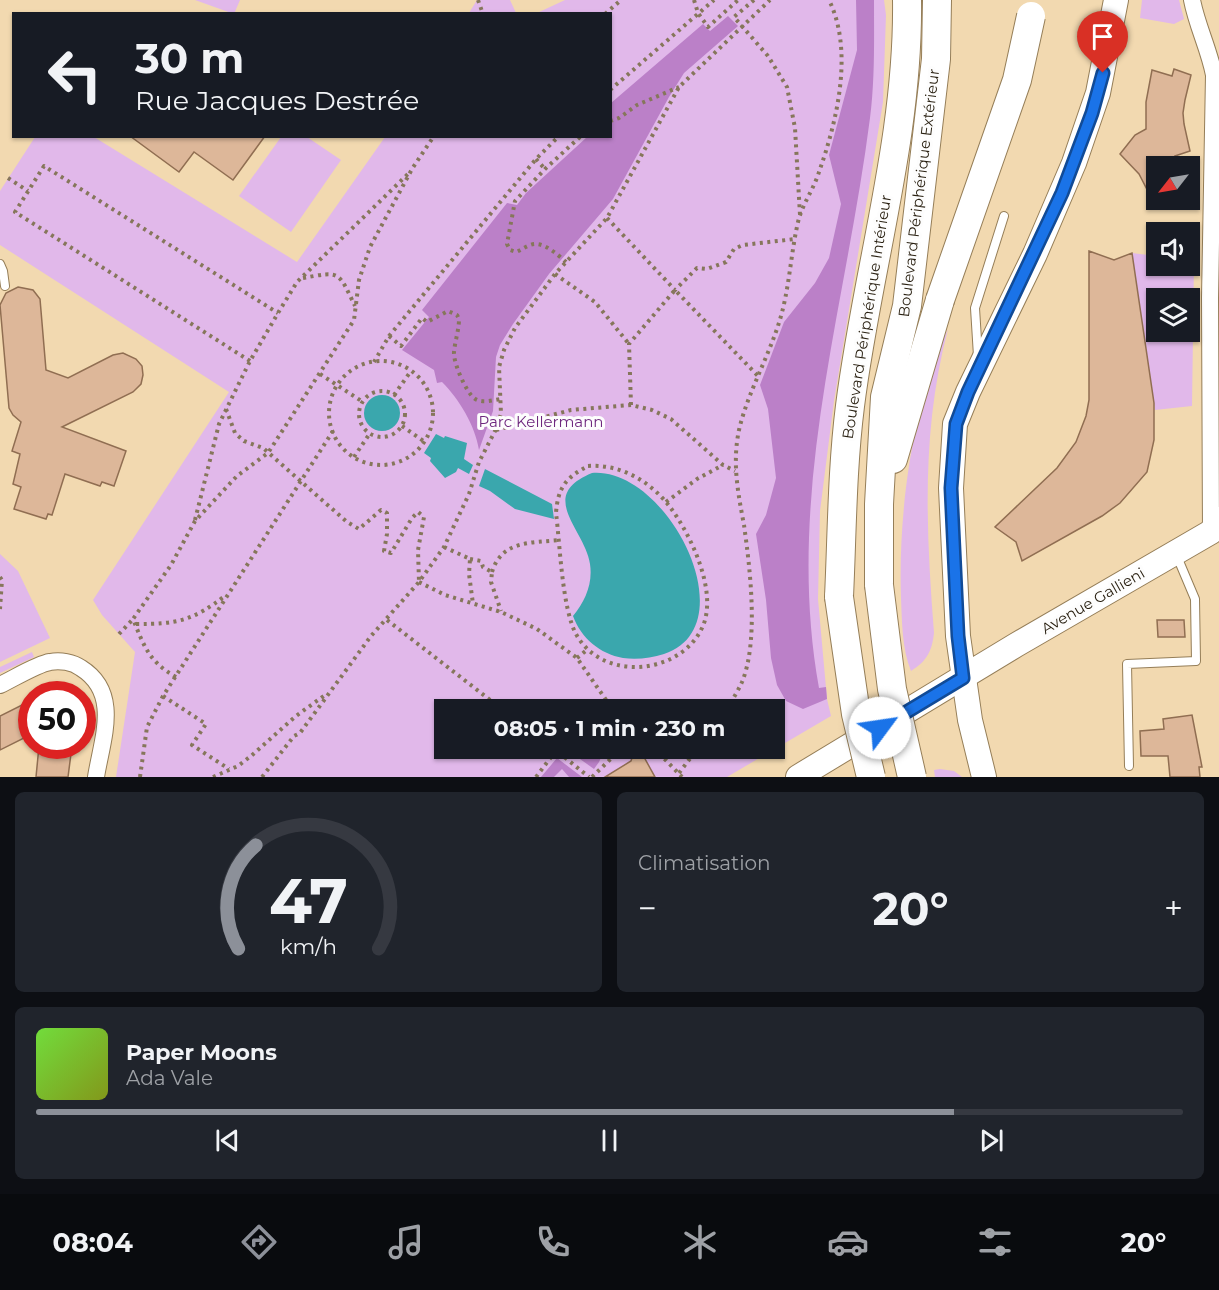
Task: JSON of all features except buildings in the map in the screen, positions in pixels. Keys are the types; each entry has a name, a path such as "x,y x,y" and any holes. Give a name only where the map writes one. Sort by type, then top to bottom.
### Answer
{"highway":[{"name":"Boulevard Périphérique Extérieur","path":"912,777 892,690 879,585 879,504 885,397 907,306 936,59 937,0"},
{"path":"879,504 940,300 1017,80 1031,16 1032,0"},
{"name":"Boulevard Périphérique Intérieur","path":"871,777 856,714 839,597 844,480 850,406 905,76 907,3"}],"main road":[{"path":"984,777 970,720 957,621 952,513 952,462 956,424 978,372 1035,254 1074,163 1098,93 1114,2"},
{"name":"Avenue Gallieni","path":"798,777 1176,553 1216,532"}],"street":[{"path":"1192,0 1214,75 1215,230 1209,333 1216,532"},
{"path":"0,685 50,662 75,664 88,672 103,690 106,703 96,777"}],"lane":[{"path":"978,372 975,308 1004,216"},
{"path":"0,264 5,286"},
{"path":"1129,766 1127,664 1196,661 1195,599 1176,553"}],"path":[{"path":"607,12 621,0"},
{"path":"694,0 698,13 708,27 738,0"},
{"path":"612,88 714,0"},
{"path":"754,0 734,17 768,56 787,87 795,128 800,216"},
{"path":"262,777 294,736 300,733 370,636 387,620 419,582 444,547 469,494 479,462 501,414 499,367 504,350 515,328 555,273 607,218 679,87 770,0"},
{"path":"733,699 742,681 749,655 752,625 747,548 735,471 735,454 744,413 781,314 800,216 819,173 836,112 842,69 839,30 835,12 829,0"},
{"path":"612,120 637,105 679,87"},
{"path":"119,634 133,619 171,565 195,521 232,480 268,453 320,374 354,320 360,280 370,247 412,169 433,138"},
{"path":"374,362 389,336 536,159 557,138"},
{"path":"566,262 555,252 540,245 532,243 516,252 510,250 507,244 515,201 579,138"},
{"path":"536,159 545,169"},
{"path":"250,361 15,212 44,166 278,313"},
{"path":"195,521 219,424 250,361 297,282 412,169"},
{"path":"8,178 28,191"},
{"path":"607,218 759,377"},
{"path":"629,344 697,268 707,269 726,262 734,249 743,245 795,239"},
{"path":"302,278 330,273 338,275 355,306"},
{"path":"555,273 595,302 629,344 631,405"},
{"path":"389,336 401,346 422,318 427,321 448,310 454,313 459,319 453,354 467,388 474,398 482,401 501,399"},
{"path":"374,362 387,362 411,371 419,378 431,398 433,420 425,442 409,458 387,465 354,458 338,442 330,422 330,403 337,386 353,370 374,362"},
{"path":"394,395 411,371"},
{"path":"320,374 363,402"},
{"path":"378,391 394,395 400,400 404,410 402,426 394,433 384,437 369,433 359,420 359,411 363,402 378,391"},
{"path":"495,430 571,410 631,405 652,410 671,419 723,465 735,471"},
{"path":"226,409 235,433 244,441 262,448 347,522 358,529 381,510 387,513 384,551 391,553 418,512 424,517 418,550 419,582"},
{"path":"402,426 425,442"},
{"path":"140,777 147,727 163,696 333,431"},
{"path":"354,458 369,433"},
{"path":"666,502 697,479 723,465"},
{"path":"588,466 615,468 637,477 666,502 681,522 695,549 705,587 706,609 703,628 683,653 672,660 651,666 626,667 613,663 588,649 580,641 572,623 560,540 556,513 558,497 568,478 588,466"},
{"path":"501,612 491,582 495,563 502,553 522,544 560,540"},
{"path":"444,547 470,559 481,561 483,567 492,572"},
{"path":"470,559 473,604"},
{"path":"0,577 2,580 0,609"},
{"path":"419,582 445,595 501,612 537,629 578,658 606,699"},
{"path":"136,624 179,622 210,608 230,592"},
{"path":"133,619 152,660 162,670 176,676"},
{"path":"387,620 489,699"},
{"path":"578,658 588,649"},
{"path":"213,777 230,770 251,756 296,716 328,692"},
{"path":"163,696 206,724 192,745 230,770"},
{"path":"536,777 549,759"},
{"path":"568,759 591,777 610,759"},
{"path":"665,759 681,775 691,759"}],"green space":[{"path":"195,0 240,0 235,12 228,12"},
{"path":"477,0 510,0 516,12 470,12"},
{"name":"Parc Kellermann","path":"565,0 884,0 886,15 883,102 834,401 820,511 818,599 827,699 831,716 785,743 785,699 434,699 434,759 758,759 727,777 116,777 135,652 102,615 93,600 229,392 0,245 0,191 34,138 96,138 297,262 384,138 612,138 612,12 539,12"},
{"path":"1142,0 1179,0 1184,19 1174,24 1140,18"},
{"path":"280,138 308,138 341,160 291,232 239,196"},
{"path":"1132,253 1146,255 1146,276 1194,276 1194,288 1146,288 1146,342 1193,342 1192,406 1155,410"},
{"path":"948,329 933,405 928,480 929,556 934,633 928,655 911,671 904,645 901,598 905,496 925,392"},
{"path":"0,554 18,571 50,638 0,662"},
{"path":"32,652 34,657 0,673 0,667"},
{"path":"934,770 954,771 962,777 935,777"}],"shaded area":[{"path":"856,0 874,0 873,89 870,118 822,401 813,472 809,544 810,616 819,688 826,687 827,699 803,709 786,701 777,685 771,658 766,600 756,534 766,515 776,478 768,409 760,385 784,322 815,283 829,258 841,204 829,155 857,50"},
{"path":"728,16 738,26 684,73 613,199 549,274 500,345 496,357 493,411 479,450 465,413 442,382 437,383 434,370 402,350 429,317 422,310 507,203 517,205 526,193 586,138 612,138 612,102 703,24 710,31"},
{"path":"558,759 582,777 569,777 562,769 554,777 541,777"},
{"path":"580,759 600,759 594,769"}],"water":[{"path":"382,395 394,401 400,413 394,425 382,431 370,425 364,413 370,401"},
{"path":"436,434 467,443 464,459 473,465 469,474 458,468 456,472 445,478 430,461 431,458 424,453"},
{"path":"485,469 552,504 554,519 515,509 479,486"},
{"path":"592,473 620,478 647,495 670,520 688,551 698,583 699,613 688,638 664,654 633,659 607,653 586,638 573,616 587,592 591,571 586,551 565,503 567,492 576,482"}],"route":[{"path":"880,728 963,678 958,636 951,488 956,424 968,392 1062,193 1092,113 1103,73"}]}
